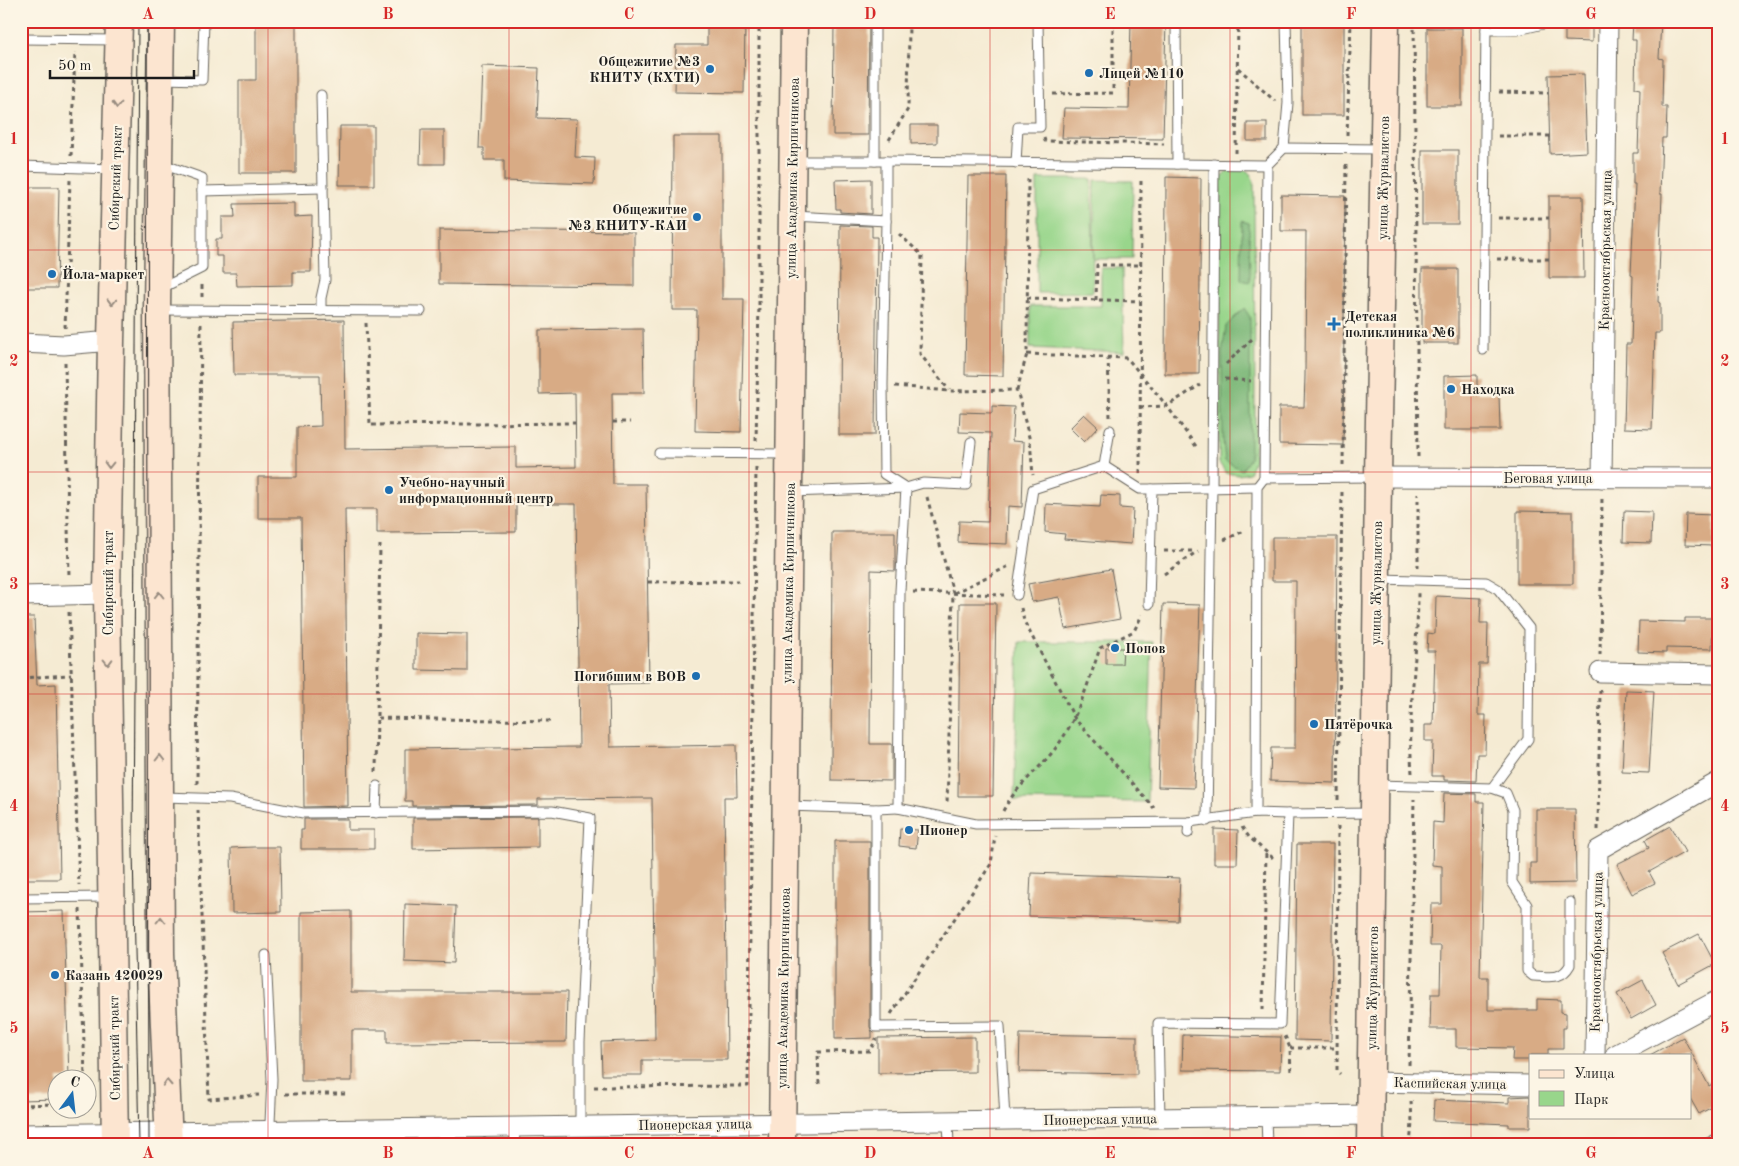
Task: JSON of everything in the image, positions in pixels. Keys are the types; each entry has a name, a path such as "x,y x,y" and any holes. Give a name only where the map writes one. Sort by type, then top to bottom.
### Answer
{"street":[{"path":"161,21 157,300 161,953 169,1138"},
{"name":"улица Академика Кирпичникова","path":"782,1134 794,21"},
{"name":"улица Журналистов","path":"1370,1145 1376,579 1386,21"},
{"name":"Краснооктябрьская улица","path":"1602,478 1608,21"},
{"name":"Сибирский тракт","path":"115,1138 107,594 119,31"},
{"path":"21,343 64,345 111,341"},
{"name":"Беговая улица","path":"1378,477 1718,478"},
{"path":"21,596 107,594"},
{"path":"1600,672 1718,674"},
{"name":"Краснооктябрьская улица","path":"1595,1054 1598,850 1718,782"},
{"path":"1617,1054 1718,1000"},
{"name":"Каспийская улица","path":"1370,1082 1529,1085"},
{"name":"Пионерская улица","path":"21,1134 115,1138 515,1136 580,1126 782,1134 948,1121 1370,1115"}],"lane":[{"path":"160,79 202,80 204,21"},
{"path":"875,21 875,161"},
{"path":"1016,163 1018,127 1040,127 1038,21"},
{"path":"1176,21 1177,164"},
{"path":"1256,813 1257,487 1264,478 1267,165 1284,148 1288,102 1286,21"},
{"path":"1483,350 1486,26 1518,30 1552,22"},
{"path":"21,39 75,39 119,31"},
{"path":"321,95 325,280 321,298 321,311"},
{"path":"1284,148 1383,149"},
{"path":"793,160 1267,165"},
{"path":"886,162 883,385 884,474 906,488"},
{"path":"157,300 202,268 202,178 159,163"},
{"path":"1207,821 1214,164"},
{"path":"21,166 116,169"},
{"path":"202,191 323,188"},
{"path":"792,216 886,222"},
{"path":"157,300 202,310 421,311"},
{"path":"21,349 22,387"},
{"path":"1104,466 1110,430"},
{"path":"789,492 906,488 923,483 966,485 971,442"},
{"path":"659,453 789,454"},
{"path":"1017,595 1033,488 1104,466 1140,489 1257,487"},
{"path":"1264,478 1378,477"},
{"path":"898,808 900,592 906,488"},
{"path":"1149,604 1152,489"},
{"path":"1376,579 1486,582 1498,589 1529,628 1528,739 1492,788"},
{"path":"1374,785 1492,788 1506,793 1513,810 1512,882 1526,905 1527,971 1532,976 1557,976 1566,973 1570,965 1570,902"},
{"path":"376,813 377,786"},
{"path":"160,797 230,798 303,813 552,811 590,818 580,1042 580,1126"},
{"path":"785,806 898,808 976,824 1189,822 1256,813 1374,813"},
{"path":"876,809 876,1027 1000,1026 1005,1120"},
{"path":"1160,1118 1158,1023 1280,1024 1288,814"},
{"path":"1188,833 1189,822"},
{"path":"21,898 111,897"},
{"path":"266,956 272,1079 269,1138"},
{"path":"1266,1117 1267,1145"},
{"path":"948,1121 949,1145"},
{"path":"1704,1145 1718,1138"}],"path":[{"path":"580,1087 748,1086 759,305 759,21"},
{"path":"875,161 908,109 909,21"},
{"path":"1040,95 1113,93 1112,21"},
{"path":"1236,165 1238,21"},
{"path":"1340,1074 1337,1072 1338,813 1346,149 1351,21"},
{"path":"75,39 64,345 71,675 85,1068"},
{"path":"1238,68 1276,101 1288,102"},
{"path":"1486,92 1548,92"},
{"path":"1040,127 1045,141 1177,145"},
{"path":"1485,136 1550,136"},
{"path":"1028,163 1026,354 1017,390 1030,442 1033,488"},
{"path":"1140,489 1141,164"},
{"path":"1484,218 1549,218"},
{"path":"886,222 922,255 920,354 950,390"},
{"path":"1484,259 1549,259"},
{"path":"1096,300 1097,265 1140,265"},
{"path":"202,268 197,797 209,1099"},
{"path":"1027,298 1140,301"},
{"path":"366,311 370,424 575,423"},
{"path":"1140,407 1167,406 1212,377 1265,327"},
{"path":"1026,354 1127,358 1167,406 1212,468"},
{"path":"1108,357 1110,430"},
{"path":"1212,377 1264,382"},
{"path":"883,385 950,390 1017,390"},
{"path":"613,422 630,422"},
{"path":"923,483 953,593 947,818"},
{"path":"376,772 380,545"},
{"path":"1150,550 1196,551"},
{"path":"953,593 1023,559"},
{"path":"648,582 739,581"},
{"path":"900,592 1017,595 1024,621 1075,719 1166,822"},
{"path":"819,1084 818,1052 870,1050 883,1026 991,864 997,823 1009,799 1054,749 1075,719 1100,648 1134,631 1149,604"},
{"path":"21,678 71,675"},
{"path":"378,718 553,721"},
{"path":"1234,817 1249,837 1286,869"},
{"path":"1263,1024 1266,851"},
{"path":"1280,1024 1290,1048 1290,1074"},
{"path":"1290,1048 1337,1048"},
{"path":"21,1105 48,1104"}],"green space":[{"path":"1240,168 1249,172 1254,181 1255,427 1254,460 1249,473 1239,475 1226,473 1219,463 1220,182 1223,175 1227,172"},
{"path":"1037,179 1092,179 1093,292 1037,293"},
{"path":"1095,180 1133,181 1132,259 1093,259"},
{"path":"1242,221 1249,223 1250,282 1241,280"},
{"path":"1101,268 1122,268 1124,352 1030,348 1030,306 1101,306"},
{"path":"1244,308 1250,317 1250,458 1242,470 1225,461 1222,353 1226,326"},
{"path":"1019,642 1152,642 1147,802 1014,800"}],"building":[{"path":"256,21 296,21 296,173 239,173 239,80 256,80"},
{"name":"Общежитие №3 КНИТУ (КХТИ)","path":"707,21 745,21 744,93 675,92 676,45 707,45"},
{"path":"834,21 869,21 868,135 833,135"},
{"path":"1131,21 1166,21 1163,139 1062,138 1064,108 1129,109"},
{"path":"1302,21 1344,21 1344,115 1302,115"},
{"path":"1565,21 1592,21 1592,42 1565,41"},
{"path":"1633,21 1661,21 1659,58 1663,59 1662,107 1667,107 1666,138 1662,138 1658,302 1660,303 1660,333 1655,333 1652,429 1624,428 1626,344 1631,344 1633,276 1631,275 1635,184 1633,184 1633,153 1638,153 1640,89 1635,88 1636,40 1632,40"},
{"path":"1427,28 1462,28 1462,106 1427,106"},
{"path":"482,66 539,68 537,118 577,119 575,157 595,158 594,184 504,181 504,160 484,160 484,148 479,148"},
{"path":"1584,74 1587,152 1550,154 1548,75"},
{"path":"1247,123 1267,123 1267,141 1247,141"},
{"path":"911,125 937,125 937,143 911,144"},
{"path":"340,126 374,126 374,185 339,185"},
{"path":"421,130 444,130 444,164 420,164"},
{"name":"Общежитие №3 КНИТУ-КАИ","path":"673,136 722,136 722,299 744,299 741,432 695,431 697,310 672,310"},
{"path":"1422,150 1458,150 1458,224 1422,224"},
{"path":"968,176 1006,176 1003,376 965,375"},
{"path":"1166,177 1201,178 1199,374 1165,374"},
{"path":"871,179 871,214 840,212 840,209 836,209 835,180"},
{"path":"21,187 59,187 57,288 21,288"},
{"path":"1281,195 1345,196 1343,445 1279,444 1279,407 1304,407 1305,376 1306,231 1281,231"},
{"path":"1549,196 1583,196 1584,278 1549,278"},
{"path":"294,203 294,217 312,216 311,272 293,272 293,285 237,286 236,273 223,273 223,256 216,256 216,239 222,239 222,217 235,217 234,204"},
{"path":"840,225 872,226 872,237 877,237 875,435 839,435"},
{"path":"439,230 634,232 634,286 439,284"},
{"path":"1422,269 1458,269 1458,343 1422,343"},
{"path":"344,320 345,449 516,447 516,468 576,467 575,393 539,394 539,330 643,329 644,393 612,393 613,484 646,484 649,683 609,684 610,747 736,745 737,797 724,797 727,1060 642,1060 642,1075 602,1075 601,1042 655,1040 652,798 538,799 538,805 412,806 412,801 405,801 405,749 579,747 576,504 516,504 516,532 377,533 377,509 345,509 348,806 304,807 301,518 258,518 258,477 297,477 297,427 321,426 320,375 234,375 233,322"},
{"path":"1477,375 1477,393 1499,393 1500,430 1444,430 1444,376"},
{"path":"992,406 1014,407 1012,441 1024,442 1022,507 1008,506 1007,544 958,542 959,521 988,522 991,433 959,432 960,412 992,413"},
{"path":"1084,414 1098,427 1084,442 1070,428"},
{"path":"1101,495 1120,496 1120,508 1133,509 1131,544 1064,539 1065,534 1045,532 1046,504 1100,507"},
{"path":"1517,511 1573,512 1573,584 1517,584"},
{"path":"1624,511 1652,512 1651,543 1623,542"},
{"path":"1686,514 1714,515 1713,546 1685,545"},
{"path":"832,532 895,532 895,571 871,570 870,744 892,744 892,781 831,780"},
{"path":"1272,537 1337,537 1335,783 1270,781 1271,748 1295,748 1296,581 1272,581"},
{"path":"1111,569 1120,619 1065,629 1059,597 1032,602 1028,584"},
{"path":"1436,596 1481,598 1480,623 1488,623 1487,664 1479,664 1478,715 1486,715 1485,754 1477,754 1476,781 1444,780 1444,776 1432,776 1433,741 1425,741 1425,725 1433,725 1435,651 1427,651 1428,633 1435,634"},
{"path":"960,603 996,603 993,796 958,796"},
{"path":"1163,604 1200,605 1194,788 1158,787"},
{"path":"21,617 34,617 37,685 56,684 60,879 24,879 21,755"},
{"path":"1685,618 1713,618 1712,649 1666,648 1666,653 1638,652 1639,621 1685,622"},
{"path":"416,633 467,634 467,671 416,670"},
{"path":"1106,648 1123,648 1122,664 1106,664"},
{"path":"1626,690 1654,691 1649,773 1622,772"},
{"path":"1444,793 1476,794 1476,802 1484,802 1480,977 1488,977 1488,1010 1537,1010 1537,999 1561,1000 1561,1012 1566,1013 1566,1028 1563,1028 1563,1049 1548,1049 1548,1054 1529,1054 1529,1060 1512,1060 1513,1048 1456,1047 1456,1029 1430,1029 1431,994 1440,994 1441,946 1430,946 1431,904 1442,904 1442,866 1432,865 1433,822 1443,823"},
{"path":"1536,809 1575,809 1576,883 1530,884 1530,863 1536,863"},
{"path":"538,817 538,847 413,849 413,818"},
{"path":"304,819 348,819 348,830 374,830 374,849 301,849 301,830 304,830"},
{"path":"1670,826 1685,852 1649,872 1655,883 1632,894 1617,864 1649,848 1645,840"},
{"path":"900,829 918,830 916,848 899,846"},
{"path":"1214,829 1238,830 1237,864 1214,864"},
{"path":"835,841 870,841 870,1027 872,1038 835,1039"},
{"path":"1297,844 1333,844 1331,1041 1295,1040"},
{"path":"280,847 281,912 232,913 231,848"},
{"path":"1031,873 1180,878 1178,921 1029,916"},
{"path":"405,904 456,906 454,963 404,961"},
{"path":"64,911 69,1068 48,1068 48,1099 21,1100 21,912"},
{"path":"351,911 351,992 567,992 566,1042 387,1043 387,1030 352,1030 352,1081 301,1081 301,912"},
{"path":"1699,934 1715,964 1678,984 1662,953"},
{"path":"1643,980 1656,1005 1631,1019 1617,994"},
{"path":"1020,1034 1137,1036 1137,1074 1019,1072"},
{"path":"1183,1035 1281,1037 1280,1071 1182,1070"},
{"path":"975,1037 975,1072 878,1073 878,1038"},
{"path":"1683,1037 1709,1086 1718,1081 1718,1104 1699,1114 1692,1102 1692,1054 1652,1054"},
{"path":"1529,1096 1530,1127 1509,1127 1509,1124 1433,1121 1434,1100 1509,1103 1509,1097"}],"tram line":[{"path":"138,21 133,850 139,1145"},
{"path":"147,21 149,1145"}],"place":[{"name":"Общежитие №3 КНИТУ (КХТИ)","path":"710,69"},
{"name":"Лицей №110","path":"1089,73"},
{"name":"Общежитие №3 КНИТУ-КАИ","path":"697,217"},
{"name":"Йола-маркет","path":"52,274"},
{"name":"Детская поликлиника №6","path":"1334,324"},
{"name":"Находка","path":"1451,389"},
{"name":"Учебно-научный информационный центр","path":"389,490"},
{"name":"Попов","path":"1115,648"},
{"name":"Погибшим в ВОВ","path":"696,676"},
{"name":"Пятёрочка","path":"1314,724"},
{"name":"Пионер","path":"909,830"},
{"name":"Казань 420029","path":"55,975"}]}
